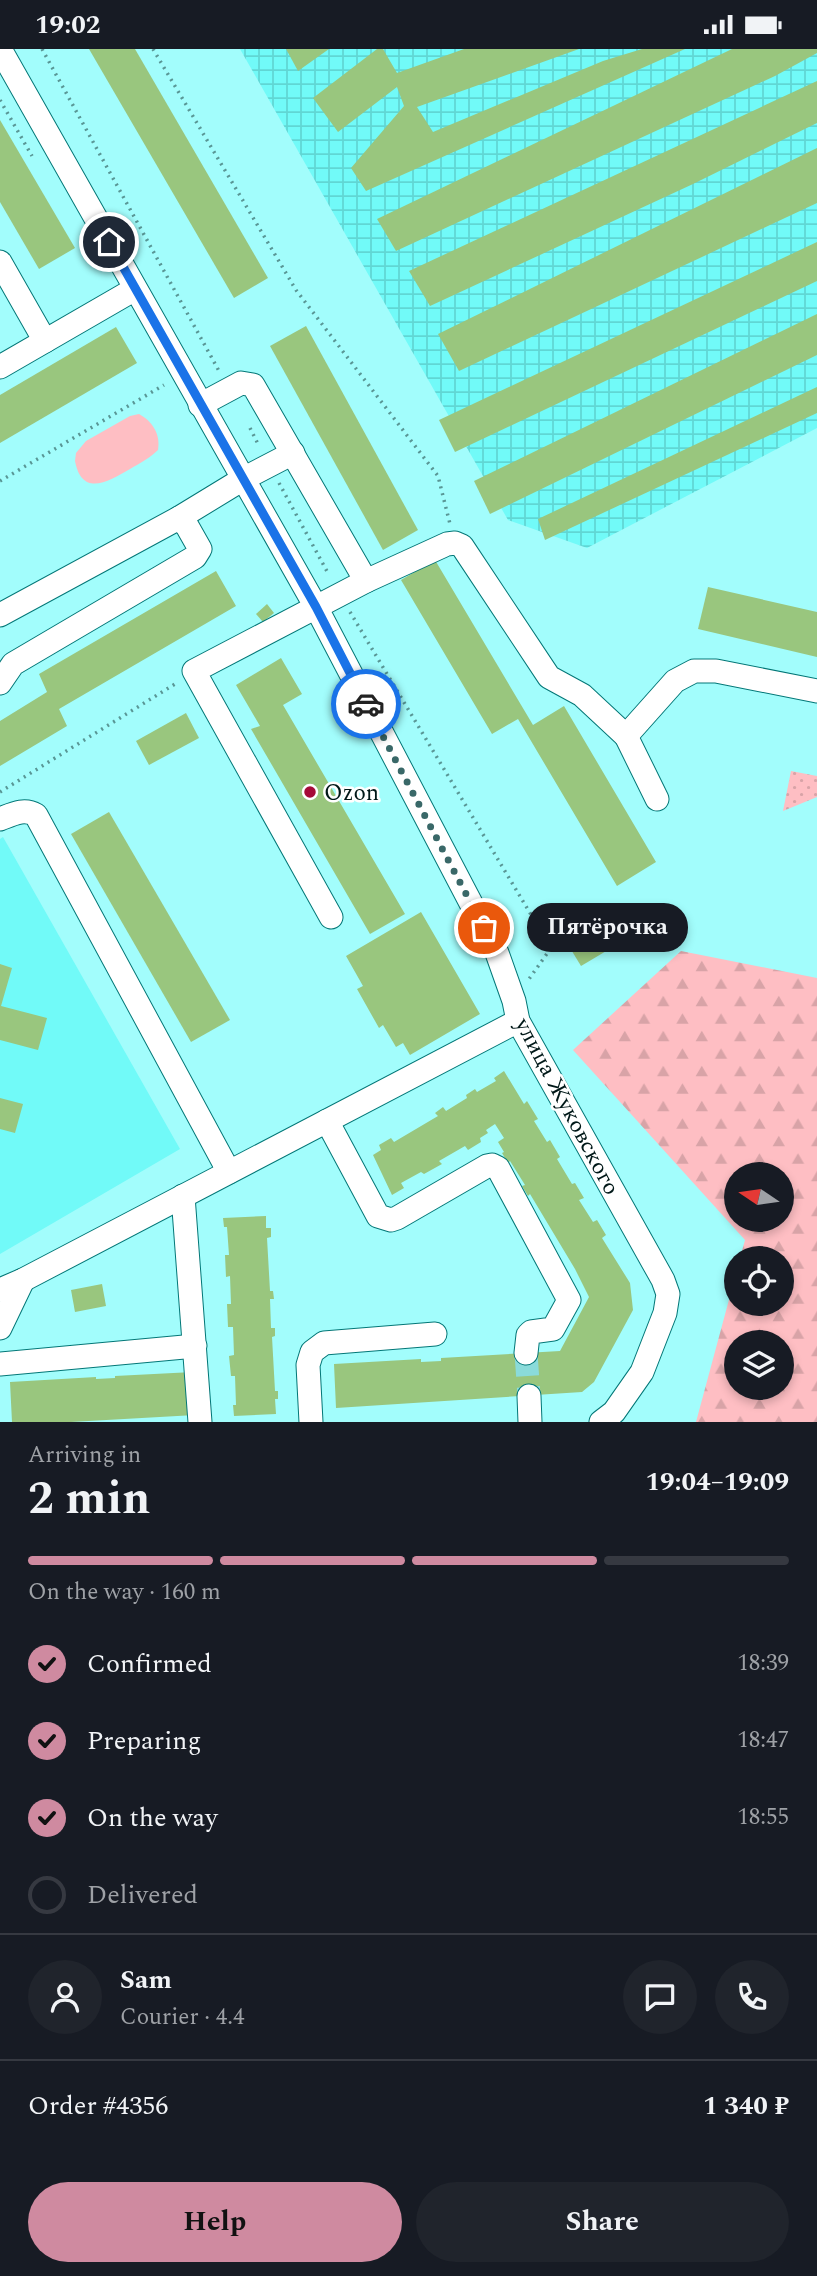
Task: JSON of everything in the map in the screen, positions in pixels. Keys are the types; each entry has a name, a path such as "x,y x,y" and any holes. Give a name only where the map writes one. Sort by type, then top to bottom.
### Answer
{"street":[{"name":"улица Жуковского","path":"5,51 135,289 316,607 497,953 516,1011 663,1280 668,1294 666,1313 642,1372 614,1412 601,1422"},
{"path":"0,262 45,341"},
{"path":"0,367 135,289"},
{"path":"200,405 241,383 253,385 366,581"},
{"path":"0,615 293,453"},
{"path":"0,683 13,664 195,557 200,549 187,526 179,518"},
{"path":"331,917 194,671 366,581 447,544 462,546 550,677 582,695 626,736 657,799"},
{"path":"626,736 675,681 694,671 716,671 817,691"},
{"path":"0,818 22,811 30,811 36,815 229,1172"},
{"path":"0,1290 327,1121 516,1011"},
{"path":"327,1121 378,1216 383,1219 397,1218 487,1166 498,1168 569,1300 553,1329 531,1332 528,1335 526,1353"},
{"path":"184,1196 201,1422"},
{"path":"0,1328 23,1280"},
{"path":"311,1422 308,1365 312,1352 324,1343 435,1333"},
{"path":"0,1364 195,1346"},
{"path":"529,1396 530,1422"}],"path":[{"path":"41,49 229,389"},
{"path":"153,49 296,290 438,476 455,543"},
{"path":"0,481 183,374"},
{"path":"246,422 340,595 551,948 516,1011"},
{"path":"0,792 194,671"}],"shaded area":[{"path":"240,49 817,49 817,428 587,548 508,520"},
{"path":"3,837 180,1149 0,1254 0,839"}],"green space":[{"path":"139,414 148,420 154,429 158,450 122,474 105,481 90,483 84,480 75,461 76,453 86,441 130,416"},
{"path":"791,771 817,776 817,797 783,811"},
{"path":"681,951 817,978 817,1422 696,1422 725,1316 794,1316 794,1246 743,1246 745,1240 738,1232 794,1232 794,1162 724,1162 724,1217 573,1050"}],"building":[{"path":"89,49 135,49 268,278 234,298"},
{"path":"286,49 329,49 298,71"},
{"path":"377,49 383,49 397,73 464,49 579,49 417,107 433,132 603,61 642,49 685,49 366,191 351,168 404,106 397,87 338,132 313,98"},
{"path":"732,49 817,49 817,53 775,76 396,251 377,219"},
{"path":"817,81 817,123 693,184 430,306 409,271"},
{"path":"0,120 75,248 39,269 0,202"},
{"path":"817,148 817,203 459,371 438,334"},
{"path":"817,242 817,281 455,452 439,420"},
{"path":"817,314 817,355 490,514 474,481"},
{"path":"306,326 418,530 383,550 270,346"},
{"path":"116,327 137,363 0,443 0,395"},
{"path":"817,387 817,413 545,540 538,519"},
{"path":"435,560 533,725 564,706 656,862 617,886 518,719 492,734 401,580"},
{"path":"216,571 236,606 59,709 67,726 0,766 0,721 47,692 39,674"},
{"path":"708,587 817,612 817,657 698,629"},
{"path":"267,604 274,613 263,622 256,614"},
{"path":"281,658 302,694 283,705 405,914 370,934 251,729 260,726 236,685"},
{"path":"186,713 199,738 149,765 136,741"},
{"path":"109,812 230,1020 191,1042 71,834"},
{"path":"421,912 480,1014 410,1055 403,1043 396,1047 383,1025 379,1028 357,989 363,986 346,956"},
{"path":"599,924 613,947 581,966 567,943"},
{"path":"0,964 12,968 1,1006 47,1018 38,1050 0,1040"},
{"path":"504,1071 524,1104 527,1101 538,1119 534,1121 547,1142 550,1140 560,1157 557,1159 584,1198 579,1200 593,1222 597,1220 606,1235 602,1238 630,1283 633,1310 594,1382 582,1392 336,1408 334,1364 421,1359 421,1362 441,1361 441,1358 560,1351 589,1297 530,1194 528,1196 522,1186 525,1185 502,1153 504,1152 498,1142 504,1138 495,1124 486,1130 488,1133 480,1138 481,1142 468,1150 465,1146 439,1161 442,1164 401,1183 404,1188 392,1195 373,1155 381,1150 379,1145 391,1138 394,1142 438,1116 435,1113 443,1107 446,1111 467,1098 466,1095 475,1089 477,1092 496,1081 494,1078"},
{"path":"0,1098 23,1104 15,1133 0,1129"},
{"path":"266,1216 266,1228 271,1228 271,1237 267,1238 270,1291 273,1291 274,1299 270,1299 271,1328 275,1328 275,1336 272,1337 275,1391 278,1391 278,1399 275,1399 276,1414 234,1416 235,1376 231,1376 229,1356 234,1355 233,1327 228,1327 230,1276 226,1277 225,1255 229,1255 227,1227 224,1227 223,1218"},
{"path":"102,1284 106,1306 75,1312 71,1290"},
{"path":"193,1372 195,1415 71,1422 12,1422 10,1382"}],"tunnel":[{"path":"526,1353 529,1396"}],"way so far":[{"path":"366,704 484,928"}],"place":[{"name":"Ozon","path":"310,792"},
{"name":"Пятёрочка","path":"484,928"}],"route":[{"path":"109,242 316,607 366,704"}]}
